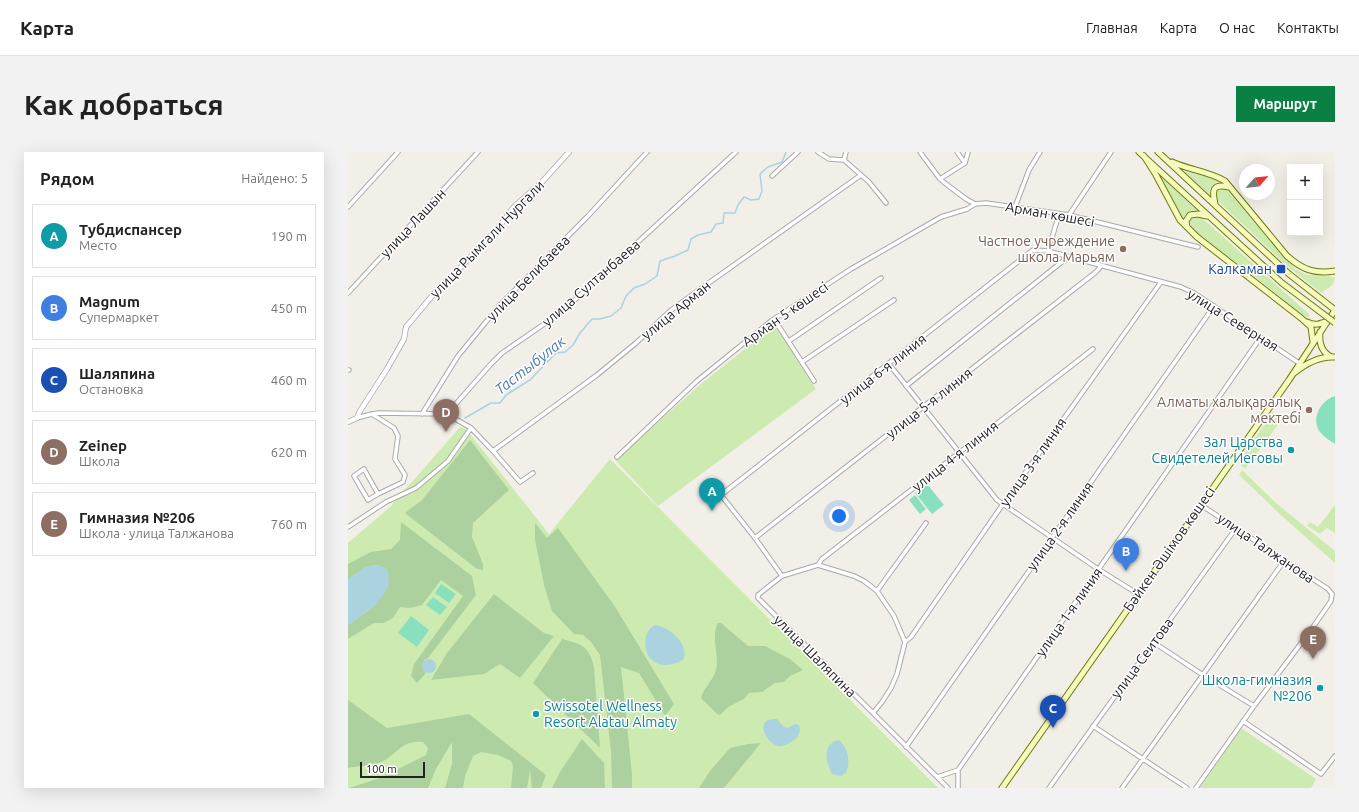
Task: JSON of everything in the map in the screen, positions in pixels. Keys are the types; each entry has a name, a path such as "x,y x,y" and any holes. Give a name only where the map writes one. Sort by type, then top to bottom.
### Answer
{"main road":[{"path":"1139,152 1282,283 1335,323"},
{"path":"1158,152 1289,274 1335,311"},
{"path":"1144,156 1156,175 1176,214 1186,227 1311,327 1313,342"},
{"path":"1166,160 1182,167 1225,181 1287,256 1298,266 1314,272 1335,272"},
{"path":"1216,205 1213,196 1214,190 1219,186 1230,187"},
{"path":"1186,227 1186,221 1190,215 1198,214 1208,216"},
{"name":"Бәйкен Әшімов көшесі","path":"1002,788 1335,311"},
{"path":"1301,318 1312,324 1327,321"},
{"path":"1320,331 1322,350 1333,357"},
{"path":"1291,376 1307,364 1333,357"}],"street":[{"path":"348,207 398,152"},
{"name":"улица Лашын","path":"348,293 478,152"},
{"name":"улица Рымгали Нургали","path":"357,418 404,339 406,327 437,290 497,229 514,207 542,182 569,152"},
{"name":"улица Белибаева","path":"422,414 458,356 499,306 588,216 646,152"},
{"name":"улица Султанбаева","path":"447,414 502,353 566,308 736,152"},
{"path":"772,176 798,152"},
{"path":"818,152 829,159 844,160 869,182 886,202"},
{"path":"844,160 846,152"},
{"path":"920,152 940,179 966,200 975,204"},
{"path":"957,152 965,163"},
{"path":"940,179 965,163 968,152"},
{"path":"1015,207 1029,170 1040,152"},
{"path":"1069,216 1111,152"},
{"name":"улица Арман","path":"494,450 597,375 687,298 861,175"},
{"name":"Арман көшесі","path":"975,204 986,203 1069,216 1198,247"},
{"name":"Арман 5 көшесі","path":"617,456 698,381 774,319 851,269 934,221 941,217 967,209 975,204"},
{"path":"1048,251 1058,214"},
{"name":"улица 6-я линия","path":"755,538 721,495 1033,250 1048,251"},
{"name":"улица Северная","path":"1048,251 1181,287 1194,293 1299,363"},
{"path":"906,386 1068,257"},
{"name":"улица 5-я линия","path":"755,538 1102,266"},
{"path":"789,341 881,278"},
{"name":"улица 3-я линия","path":"905,642 911,637 1003,504 1161,282"},
{"path":"802,362 894,300"},
{"name":"улица 2-я линия","path":"906,747 1214,306"},
{"path":"774,319 814,381"},
{"name":"улица 1-я линия","path":"958,770 1261,337"},
{"name":"улица 4-я линия","path":"818,565 822,559 1093,349"},
{"path":"889,364 997,500 1051,538 1138,594"},
{"path":"372,414 394,428 398,436 395,459 405,475 403,482 368,500 354,476 364,469 378,494"},
{"path":"348,422 372,414 447,414 471,428 494,450 520,482 534,473"},
{"path":"348,527 386,502 416,488 448,461 471,428"},
{"name":"улица Талжанова","path":"1196,788 1243,721 1311,630 1331,601 1332,594 1328,589 1201,505"},
{"path":"877,591 926,523"},
{"name":"улица Сеитова","path":"1049,788 1236,528"},
{"path":"755,538 782,576 818,565 854,576 864,581 877,591 894,616 905,642 897,674 891,688 873,713"},
{"path":"1122,788 1284,561"},
{"name":"улица Шаляпина","path":"782,576 758,595 758,598 948,788"},
{"path":"1153,642 1254,706"},
{"path":"1243,721 1321,774 1335,756"},
{"path":"1093,726 1187,788"},
{"path":"937,777 958,770 958,788"}],"green space":[{"path":"1182,171 1210,176 1221,181 1215,183 1210,189 1211,198"},
{"path":"1161,177 1198,211 1188,212 1184,216 1183,222"},
{"path":"1219,188 1227,190 1295,269 1308,275 1329,276 1335,278 1332,285 1321,293 1286,265 1216,199 1216,191"},
{"path":"1194,216 1200,217 1210,225 1310,315 1308,318 1202,238 1191,227 1190,220"},
{"path":"775,325 816,389 658,506 615,460 701,384"},
{"path":"1335,396 1335,444 1320,432 1316,421 1318,411 1321,406 1325,401"},
{"path":"1273,412 1284,421 1283,423 1280,422 1245,469 1238,463"},
{"path":"460,427 466,429 549,534 610,459 938,788 348,788 348,543 390,507"},
{"path":"470,440 509,490 473,523 472,537 483,564 483,570 477,569 405,513 422,500"},
{"path":"1242,470 1277,504 1335,551 1335,563 1283,517 1239,475"},
{"path":"927,484 944,505 932,514 915,493"},
{"path":"915,495 926,509 920,514 909,500"},
{"path":"1335,505 1335,533 1327,528 1320,534 1307,526 1310,522 1318,527"},
{"path":"401,522 472,576 476,595 428,658 424,660 423,670 426,673 417,683 411,676 414,664 463,596 441,580 422,605 410,608 400,607 393,618 384,623 374,623 348,639 348,625 376,605 381,566 374,565 365,568 348,579 348,564 371,552 391,549 400,540"},
{"path":"535,523 547,538 558,528 614,605 674,704 665,716 639,673 621,667 632,774 632,788 612,788 611,751 600,655 591,642 583,635 574,634 552,611 544,585 535,540"},
{"path":"441,584 456,594 449,603 435,593"},
{"path":"494,594 544,633 554,636 520,678 500,664 484,674 431,680 447,653"},
{"path":"433,597 447,607 440,615 426,605"},
{"path":"411,616 429,630 417,647 398,633"},
{"path":"718,623 721,623 748,646 765,646 790,659 803,670 790,676 784,682 775,683 762,692 749,693 744,699 728,707 720,715 717,714 701,698 716,670 717,658 715,634"},
{"path":"562,639 584,647 590,654 594,667 600,748 533,683"},
{"path":"348,700 387,728 469,714 546,775 541,788 532,788 530,770 527,788 511,788 513,766 511,761 498,755 481,752 473,756 465,776 463,788 445,788 452,764 452,742 436,769 428,788 349,788 380,778 426,755 428,748 423,742 409,743 379,763 348,768"},
{"path":"1241,728 1316,779 1311,788 1200,788"},
{"path":"582,739 604,763 605,788 552,788 560,772"},
{"path":"761,743 724,788 699,788 710,771 730,748"}],"water":[{"path":"374,565 381,566 388,570 389,586 376,605 348,625 348,579 365,568"},
{"path":"655,625 666,629 676,636 683,647 684,659 677,663 662,665 651,659 645,646 646,637 651,627"},
{"path":"426,659 432,659 436,663 436,669 432,673 426,673 422,669 422,663"},
{"path":"770,719 777,719 787,728 795,724 799,725 800,730 797,737 784,746 776,745 769,741 765,733 765,722"},
{"path":"839,740 845,747 848,755 848,769 846,773 841,776 832,774 826,754 829,745"}],"waterway":[{"name":"Тастыбулак","path":"465,418 491,403 500,403 506,395 530,380 556,353 565,352 573,345 580,333 592,319 600,319 611,316 621,308 626,296 634,288 645,284 657,276 660,261 688,250 691,239 698,235 711,232 716,224 723,223 724,213 735,213 738,205 744,197 751,200 759,199 762,191 760,174 768,167 782,162 786,152"}],"place":[{"name":"Частное учреждение школа Марьям","path":"1123,249"},
{"name":"Калкаман","path":"1281,269"},
{"name":"Алматы халықаралық мектебі","path":"1309,410"},
{"name":"Zeinep","path":"446,432"},
{"name":"Зал Царства Свидетелей Иеговы","path":"1291,450"},
{"name":"Тубдиспансер","path":"712,511"},
{"name":"Magnum","path":"1126,571"},
{"name":"Гимназия №206","path":"1313,659"},
{"name":"Школа-гимназия №206","path":"1320,688"},
{"name":"Swissotel Wellness Resort Alatau Almaty","path":"536,714"},
{"name":"Шаляпина","path":"1053,728"}]}
